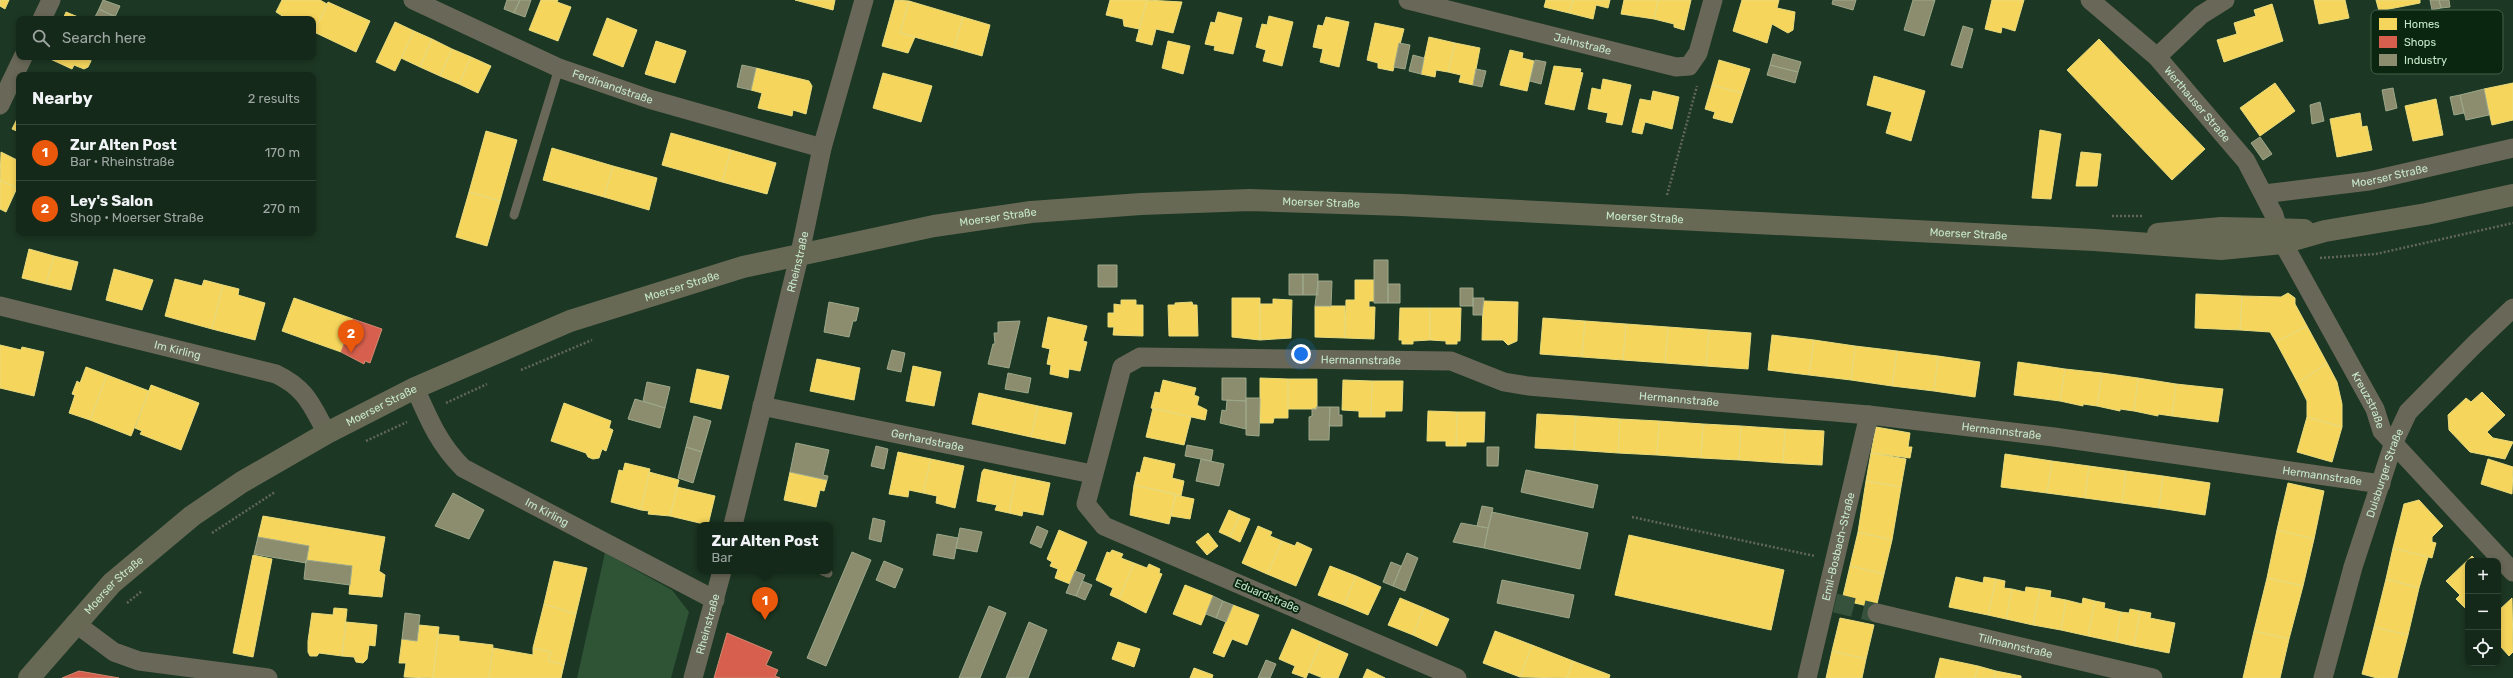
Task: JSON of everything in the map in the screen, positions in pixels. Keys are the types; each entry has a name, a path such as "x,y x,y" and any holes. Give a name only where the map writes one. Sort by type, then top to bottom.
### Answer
{"main road":[{"name":"Moerser Straße","path":"30,678 75,623 112,583 192,516 242,482 327,433 415,388 570,321 743,267 800,253 934,226 1031,212 1141,204 1250,200 1402,205 2094,240 2221,228 2284,244 2325,231 2426,214 2513,195"}],"street":[{"path":"43,16 51,0"},
{"name":"Ferdinandstraße","path":"413,0 560,68 649,99 822,148"},
{"name":"Rheinstraße","path":"735,522 800,253 822,148 864,0"},
{"name":"Jahnstraße","path":"1408,0 1676,67 1689,66"},
{"path":"1689,66 1698,53 1713,0"},
{"name":"Werthauser Straße","path":"2090,0 2157,57 2246,161 2274,215 2284,244"},
{"path":"2157,57 2201,15 2225,0"},
{"path":"0,105 22,60"},
{"name":"Moerser Straße","path":"2264,194 2369,181 2513,148"},
{"name":"Kreuzstraße","path":"2284,244 2375,409 2382,431 2394,442 2513,572"},
{"name":"Im Kirling","path":"0,306 276,374 294,383 303,393 327,433"},
{"name":"Duisburger Straße","path":"2323,678 2353,567 2394,442 2408,412 2513,308"},
{"name":"Hermannstraße","path":"1086,504 1092,474 1122,367 1140,357 1451,361 1504,382 1528,386 1869,416 2054,437 2381,484"},
{"name":"Im Kirling","path":"415,388 446,451 463,468 715,600"},
{"name":"Gerhardstraße","path":"762,406 1092,474"},
{"name":"Emil-Bosbach-Straße","path":"1806,678 1830,602 1835,561 1869,416"},
{"name":"Eduardstraße","path":"1086,504 1104,526 1457,678"},
{"name":"Rheinstraße","path":"693,678 721,574"},
{"name":"Tillmannstraße","path":"1878,613 2153,678"},
{"path":"75,623 114,652 139,661 268,678"}],"lane":[{"path":"514,215 560,68"}],"path":[{"path":"1664,202 1698,82 1689,66"},
{"path":"2109,216 2149,216"},
{"path":"2284,244 2376,254 2513,223"},
{"path":"519,370 600,337"},
{"path":"359,444 490,383"},
{"path":"210,534 280,488"},
{"path":"1632,516 1835,561"},
{"path":"121,609 144,589"}],"green space":[{"path":"605,553 672,590 689,612 671,678 577,678"}],"building: Homes":[{"path":"0,0 9,0 5,9 0,6"},
{"path":"282,0 320,0 327,4 316,28 316,16 282,16 276,12"},
{"path":"541,0 558,0 557,2 571,7 558,41 529,30"},
{"path":"795,0 835,0 833,10"},
{"path":"895,0 909,1 900,33 915,37 908,53 882,46"},
{"path":"1110,0 1147,0 1139,29 1124,26 1123,19 1106,15"},
{"path":"1147,0 1182,2 1173,33 1156,29 1152,45 1136,41"},
{"path":"1546,0 1573,0 1569,13 1544,7"},
{"path":"1573,0 1610,0 1608,8 1596,5 1593,19 1569,13"},
{"path":"1624,0 1658,0 1654,19 1621,14"},
{"path":"1658,0 1691,0 1684,30 1674,27 1674,24 1654,19"},
{"path":"1742,0 1779,0 1777,8 1795,12 1793,30 1788,33 1772,24 1767,43 1733,31"},
{"path":"1992,0 2024,0 2015,31 2002,27 2001,33 1985,29"},
{"path":"2314,0 2345,0 2349,18 2319,24"},
{"path":"2376,0 2420,0 2420,3 2379,10"},
{"path":"909,1 963,17 954,48 900,33"},
{"path":"328,2 370,21 356,52 316,33 316,28"},
{"path":"2272,4 2283,41 2224,62 2217,40 2237,34 2234,23 2256,16 2254,10"},
{"path":"66,12 76,16 64,16"},
{"path":"1218,12 1242,18 1233,54 1214,50 1215,46 1205,44 1211,22 1215,23"},
{"path":"1269,16 1293,22 1282,66 1263,61 1266,50 1256,47 1262,24 1267,25"},
{"path":"963,17 990,25 982,56 954,48"},
{"path":"1326,17 1349,22 1339,67 1320,62 1323,49 1313,47 1318,25 1323,26"},
{"path":"607,18 637,30 623,67 593,55"},
{"path":"395,22 414,31 395,71 376,62"},
{"path":"1375,23 1404,29 1393,71 1378,68 1378,63 1367,60"},
{"path":"414,31 432,39 420,67 401,58"},
{"path":"1429,37 1455,43 1448,72 1436,70 1435,77 1421,74"},
{"path":"432,39 452,49 440,76 420,67"},
{"path":"2099,39 2205,149 2172,180 2067,70"},
{"path":"656,41 686,51 675,83 645,74"},
{"path":"1168,41 1190,46 1183,74 1162,68"},
{"path":"1455,43 1480,48 1473,85 1459,82 1461,75 1448,72"},
{"path":"452,49 471,57 459,84 440,76"},
{"path":"1510,50 1523,53 1522,58 1534,61 1527,91 1500,85"},
{"path":"471,57 491,66 478,93 459,84"},
{"path":"52,60 91,60 88,67 84,69 74,65 72,69"},
{"path":"1719,60 1750,69 1742,93 1712,85"},
{"path":"1554,66 1581,69 1580,72 1583,73 1574,110 1545,104"},
{"path":"756,68 809,81 812,86 806,114 793,110 792,116 758,108 762,93 751,90"},
{"path":"883,73 932,86 921,122 873,108"},
{"path":"1874,76 1925,91 1911,141 1886,133 1892,112 1867,105"},
{"path":"1603,79 1631,85 1622,125 1606,122 1608,113 1588,109 1592,88 1601,90"},
{"path":"2275,83 2295,111 2260,136 2240,108"},
{"path":"2513,83 2513,120 2492,125 2484,89"},
{"path":"1712,85 1742,93 1732,123 1713,118 1715,112 1705,109"},
{"path":"1653,91 1679,97 1672,129 1645,122 1642,134 1632,132 1640,99 1651,101"},
{"path":"2436,99 2443,135 2413,141 2405,106"},
{"path":"2360,113 2362,127 2367,126 2372,150 2337,157 2330,119"},
{"path":"16,121 16,131 12,129"},
{"path":"2040,130 2061,134 2051,199 2032,198"},
{"path":"486,131 517,140 500,201 469,192"},
{"path":"671,133 731,150 722,182 662,165"},
{"path":"552,148 613,166 604,197 543,180"},
{"path":"731,150 776,163 767,194 722,182"},
{"path":"1,152 16,160 16,188 0,180"},
{"path":"2081,152 2101,154 2097,186 2076,186"},
{"path":"613,166 657,178 649,210 604,197"},
{"path":"0,180 16,188 16,190 6,212 0,209"},
{"path":"469,192 500,201 487,246 456,237"},
{"path":"29,249 54,256 46,284 22,278"},
{"path":"54,256 78,262 71,290 46,284"},
{"path":"114,269 153,280 142,310 106,300"},
{"path":"175,279 202,286 204,280 223,285 212,329 165,316"},
{"path":"1355,280 1375,280 1375,301 1369,301 1369,307 1375,307 1374,339 1345,338 1346,300 1355,300"},
{"path":"223,285 239,289 238,295 265,303 255,340 212,329"},
{"path":"2288,293 2295,298 2295,304 2307,326 2276,342 2270,332 2240,330 2242,296 2281,297"},
{"path":"2196,294 2242,296 2240,330 2195,328"},
{"path":"294,298 353,319 341,352 282,331"},
{"path":"1232,298 1260,298 1260,340 1232,337"},
{"path":"1273,299 1292,300 1291,338 1260,340 1260,304 1273,304"},
{"path":"1121,300 1136,300 1136,305 1143,305 1143,336 1113,335 1114,327 1108,327 1108,313 1114,313 1114,304 1121,305"},
{"path":"1483,301 1518,302 1517,341 1508,345 1503,340 1482,340"},
{"path":"1192,302 1193,305 1197,305 1198,336 1169,336 1168,305"},
{"path":"1315,306 1345,306 1345,338 1315,337"},
{"path":"1400,308 1430,308 1430,340 1413,341 1413,344 1402,344 1402,340 1399,340"},
{"path":"1430,308 1461,308 1460,341 1457,341 1457,344 1446,344 1446,341 1430,340"},
{"path":"1048,317 1087,326 1083,341 1087,342 1080,371 1069,369 1068,378 1050,374 1051,365 1047,364 1050,349 1042,347"},
{"path":"1543,318 1585,321 1582,357 1540,354"},
{"path":"1585,321 1626,324 1623,360 1582,357"},
{"path":"1626,324 1668,327 1665,363 1623,360"},
{"path":"2307,326 2327,363 2298,383 2276,342"},
{"path":"1668,327 1709,330 1706,366 1665,363"},
{"path":"1709,330 1751,333 1748,369 1706,366"},
{"path":"1772,335 1814,340 1809,375 1768,370"},
{"path":"1814,340 1855,346 1851,380 1809,375"},
{"path":"0,345 21,350 22,347 44,352 34,396 0,388"},
{"path":"1855,346 1897,351 1892,386 1851,380"},
{"path":"1897,351 1938,356 1934,391 1892,386"},
{"path":"1938,356 1980,362 1975,397 1934,391"},
{"path":"817,359 860,368 854,400 810,391"},
{"path":"2018,362 2065,369 2060,401 2014,395"},
{"path":"2327,363 2337,382 2342,404 2342,427 2307,417 2307,401 2298,383"},
{"path":"913,366 941,372 934,406 906,401"},
{"path":"86,367 107,375 90,420 69,413 75,395 72,394 77,381 80,383"},
{"path":"697,369 729,376 721,409 690,402"},
{"path":"2065,369 2102,373 2097,406 2083,404 2083,406 2060,401"},
{"path":"2102,373 2138,378 2134,411 2120,409 2120,411 2097,406"},
{"path":"107,375 149,391 131,436 90,420"},
{"path":"1260,378 1288,379 1288,418 1274,418 1273,423 1260,423"},
{"path":"2138,378 2176,384 2172,416 2158,414 2158,416 2134,411"},
{"path":"1288,379 1317,379 1317,409 1288,409"},
{"path":"1163,380 1196,388 1194,395 1199,397 1197,405 1207,410 1205,420 1151,408 1155,392 1160,393"},
{"path":"1343,380 1372,381 1371,417 1359,417 1359,411 1342,410"},
{"path":"1372,381 1403,381 1402,411 1385,411 1385,417 1371,417"},
{"path":"2176,384 2223,389 2218,422 2172,416"},
{"path":"151,385 199,403 181,450 140,434 142,431 135,428"},
{"path":"2482,392 2505,415 2487,432 2493,438 2513,442 2505,459 2470,452 2449,430 2448,415 2466,398 2471,402"},
{"path":"979,393 1038,406 1031,437 972,424"},
{"path":"564,403 611,421 609,428 613,430 606,451 602,449 599,458 593,459 588,457 586,453 551,441"},
{"path":"1038,406 1072,413 1065,444 1031,437"},
{"path":"1153,408 1191,417 1184,445 1146,437"},
{"path":"1428,411 1457,412 1456,446 1446,446 1446,441 1427,441"},
{"path":"1457,412 1485,412 1484,442 1466,442 1466,446 1456,446"},
{"path":"1537,414 1576,416 1574,450 1535,448"},
{"path":"1576,416 1620,419 1618,453 1574,450"},
{"path":"2307,417 2342,427 2332,462 2297,452"},
{"path":"1620,419 1659,421 1657,455 1618,453"},
{"path":"1659,421 1703,424 1701,458 1657,455"},
{"path":"1703,424 1741,426 1739,460 1701,458"},
{"path":"1741,426 1785,429 1783,463 1739,460"},
{"path":"1876,427 1910,433 1908,447 1912,447 1910,458 1871,453"},
{"path":"1785,429 1824,431 1822,465 1783,463"},
{"path":"898,452 931,459 923,493 909,490 908,497 889,494"},
{"path":"1871,453 1906,459 1901,487 1866,481"},
{"path":"2005,454 2052,461 2047,493 2001,487"},
{"path":"1144,457 1175,464 1172,478 1184,481 1181,496 1134,485 1137,472 1140,473"},
{"path":"931,459 964,466 955,508 936,503 937,496 923,493"},
{"path":"2488,459 2513,467 2512,494 2481,484"},
{"path":"2052,461 2089,466 2085,498 2047,493"},
{"path":"625,463 650,469 641,510 611,502 619,470 623,471"},
{"path":"2089,466 2126,471 2122,503 2085,498"},
{"path":"984,469 1016,476 1009,513 995,510 997,505 977,501 982,472"},
{"path":"2126,471 2163,476 2159,508 2122,503"},
{"path":"649,472 679,480 670,516 648,514 649,511 641,510"},
{"path":"790,472 827,480 824,491 820,490 816,507 784,500"},
{"path":"1016,476 1050,483 1043,515 1023,511 1022,516 1009,513"},
{"path":"2163,476 2210,483 2205,515 2159,508"},
{"path":"1866,481 1901,487 1892,540 1858,532"},
{"path":"2288,483 2324,491 2314,539 2277,530"},
{"path":"1134,485 1176,494 1169,524 1130,515"},
{"path":"677,487 715,496 709,522 697,522 670,516"},
{"path":"1175,495 1194,499 1190,519 1171,516"},
{"path":"2419,500 2443,526 2432,537 2432,542 2436,543 2432,558 2393,548 2404,504"},
{"path":"1229,510 1240,515 1230,537 1219,532"},
{"path":"1240,515 1250,519 1240,542 1230,537"},
{"path":"263,516 385,537 379,571 385,575 382,597 349,594 352,566 306,560 309,546 258,537"},
{"path":"1258,526 1272,532 1270,536 1282,541 1267,574 1242,563"},
{"path":"1059,530 1087,542 1070,584 1055,578 1058,569 1050,566 1052,562 1047,559"},
{"path":"2277,530 2314,539 2303,586 2267,578"},
{"path":"1858,532 1892,540 1884,574 1850,566"},
{"path":"1208,533 1218,546 1207,555 1196,542"},
{"path":"1629,535 1784,570 1771,630 1615,595"},
{"path":"1282,541 1295,546 1297,542 1312,549 1296,586 1267,574"},
{"path":"2393,548 2428,557 2419,588 2386,579"},
{"path":"1112,550 1123,554 1121,558 1134,563 1119,599 1110,595 1113,588 1096,580 1107,552 1110,553"},
{"path":"253,555 272,559 253,657 233,653"},
{"path":"554,561 587,568 576,614 544,604"},
{"path":"1134,563 1147,568 1149,564 1160,569 1159,573 1162,574 1146,613 1119,599"},
{"path":"2465,563 2465,608 2456,599 2460,595 2446,581"},
{"path":"1330,566 1356,576 1344,605 1318,595"},
{"path":"1850,566 1884,574 1876,608 1842,600"},
{"path":"1356,576 1381,587 1368,615 1344,605"},
{"path":"1956,577 1983,583 1984,577 1996,579 1988,615 1949,607"},
{"path":"2267,578 2303,586 2289,639 2254,631"},
{"path":"1996,579 2005,581 2004,588 2012,589 2006,619 1988,615"},
{"path":"2386,579 2419,588 2408,635 2374,627"},
{"path":"1185,585 1213,596 1201,625 1173,614"},
{"path":"2026,587 2040,589 2033,625 2006,619 2012,589 2025,592"},
{"path":"2040,589 2051,591 2050,597 2066,600 2061,630 2033,625"},
{"path":"1400,598 1424,608 1413,635 1388,625"},
{"path":"2083,598 2095,601 2088,636 2061,630 2066,600 2082,604"},
{"path":"2512,598 2513,652 2509,656 2501,647 2501,608"},
{"path":"2095,601 2105,603 2104,608 2121,612 2116,642 2088,636"},
{"path":"544,604 576,614 564,665 548,661 551,652 533,648"},
{"path":"1233,605 1259,615 1247,645 1232,639 1224,657 1213,653"},
{"path":"334,608 347,609 342,656 319,653 317,656 310,656 308,652 308,641 312,613 333,615"},
{"path":"1424,608 1449,619 1437,646 1413,635"},
{"path":"2130,609 2140,611 2134,646 2116,642 2121,612 2129,613"},
{"path":"2140,611 2151,613 2150,618 2175,623 2169,653 2134,646"},
{"path":"1840,618 1874,625 1866,659 1832,651"},
{"path":"346,622 377,625 375,646 369,645 367,659 363,663 356,662 354,657 342,656"},
{"path":"419,625 439,627 433,678 404,677 406,663 399,663 402,639 417,641"},
{"path":"2374,627 2408,635 2397,678 2377,678 2362,674"},
{"path":"1292,629 1321,642 1306,678 1292,673 1295,666 1279,659"},
{"path":"1495,631 1532,645 1520,677 1483,663"},
{"path":"2254,631 2289,639 2280,678 2243,678"},
{"path":"438,634 459,636 459,641 493,645 489,678 433,678"},
{"path":"1118,642 1140,649 1134,667 1112,659"},
{"path":"1321,642 1348,654 1338,678 1323,678 1308,672"},
{"path":"1532,645 1573,661 1567,678 1520,677"},
{"path":"493,648 533,655 533,648 551,652 548,661 564,665 561,678 489,678"},
{"path":"1832,651 1866,659 1862,678 1826,678"},
{"path":"1940,658 1978,666 1975,678 1935,678"},
{"path":"1573,661 1610,675 1609,678 1567,678"},
{"path":"1978,666 1996,671 1994,678 1975,678"},
{"path":"1194,668 1213,675 1212,678 1190,678"},
{"path":"1367,669 1385,678 1363,678"},
{"path":"1996,671 2021,676 2021,678 1994,678"}],"building: Shops":[{"path":"353,319 382,329 370,363 365,361 364,364 341,352"},
{"path":"727,633 772,652 766,665 778,670 775,676 780,678 714,678"},
{"path":"79,671 119,678 62,678"}],"building: Industry":[{"path":"103,0 120,6 115,16 99,9"},
{"path":"507,0 520,0 514,13 504,9"},
{"path":"520,0 531,0 525,17 514,13"},
{"path":"1833,0 1856,0 1853,10 1832,4"},
{"path":"1913,0 1935,0 1924,36 1904,30"},
{"path":"2430,0 2439,0 2441,8 2432,10"},
{"path":"2439,0 2449,0 2450,7 2441,8"},
{"path":"99,9 115,16 96,16"},
{"path":"1963,26 1973,29 1962,68 1951,65"},
{"path":"1399,43 1410,45 1405,69 1394,67"},
{"path":"1773,54 1801,62 1798,72 1770,65"},
{"path":"1413,55 1424,58 1421,74 1409,71"},
{"path":"1535,60 1546,62 1541,84 1530,81"},
{"path":"742,65 756,68 751,90 737,87"},
{"path":"1770,65 1798,72 1795,83 1767,75"},
{"path":"1476,69 1486,71 1482,87 1473,85"},
{"path":"2393,88 2397,108 2386,111 2382,90"},
{"path":"2484,89 2489,115 2466,120 2460,95"},
{"path":"2460,95 2464,113 2454,115 2450,97"},
{"path":"2320,102 2324,121 2312,124 2310,105"},
{"path":"2260,137 2272,154 2263,160 2251,143"},
{"path":"1374,260 1388,260 1388,303 1374,303"},
{"path":"1098,265 1117,265 1117,287 1098,287"},
{"path":"1289,274 1303,274 1303,295 1289,295"},
{"path":"1303,274 1318,274 1318,295 1303,295"},
{"path":"1318,281 1332,281 1331,306 1315,306"},
{"path":"1388,284 1400,284 1400,303 1388,303"},
{"path":"1460,288 1473,288 1473,306 1460,306"},
{"path":"1473,298 1484,298 1482,315 1473,315"},
{"path":"829,302 859,308 856,321 853,321 849,337 824,332"},
{"path":"1020,321 1009,368 988,364 993,344 995,344 994,333 998,333 998,322"},
{"path":"892,350 905,353 901,372 887,369"},
{"path":"1008,373 1031,378 1028,393 1005,389"},
{"path":"1222,378 1246,378 1246,401 1222,400"},
{"path":"647,382 670,387 665,408 643,401"},
{"path":"1246,398 1260,398 1259,436 1246,435"},
{"path":"635,399 665,408 660,428 628,419"},
{"path":"1227,400 1246,401 1246,429 1220,423 1222,410 1226,411"},
{"path":"1316,407 1330,407 1329,440 1309,440 1309,417 1312,416 1312,409 1317,409"},
{"path":"1330,407 1339,407 1339,415 1342,415 1342,426 1329,426"},
{"path":"694,416 711,421 702,452 686,447"},
{"path":"796,443 829,450 823,475 828,476 827,480 790,472"},
{"path":"1187,445 1213,450 1211,461 1185,456"},
{"path":"876,446 888,449 884,469 871,466"},
{"path":"686,447 702,452 693,483 678,478"},
{"path":"1487,447 1499,447 1498,466 1487,466"},
{"path":"1201,459 1224,464 1219,486 1196,481"},
{"path":"1526,470 1598,485 1593,508 1521,492"},
{"path":"453,493 484,510 469,539 435,526"},
{"path":"1482,506 1493,508 1488,528 1477,526"},
{"path":"1492,512 1588,533 1580,569 1484,548"},
{"path":"873,518 885,521 881,542 869,539"},
{"path":"1461,523 1488,528 1484,548 1453,542"},
{"path":"1037,526 1048,531 1041,548 1030,543"},
{"path":"960,528 982,532 977,552 956,548"},
{"path":"937,534 958,538 954,559 933,555"},
{"path":"258,537 309,546 306,563 254,554"},
{"path":"852,552 871,560 826,666 807,658"},
{"path":"1407,553 1418,558 1405,591 1393,586"},
{"path":"306,560 352,566 350,585 304,579"},
{"path":"884,561 903,569 895,588 876,580"},
{"path":"1391,562 1401,566 1393,586 1383,582"},
{"path":"1075,571 1085,575 1076,596 1066,593"},
{"path":"1502,580 1574,595 1569,618 1497,603"},
{"path":"1082,581 1092,585 1085,600 1076,596"},
{"path":"1213,596 1223,601 1216,618 1206,614"},
{"path":"1223,601 1233,605 1226,622 1216,618"},
{"path":"989,606 1006,613 980,678 959,678"},
{"path":"405,613 420,615 417,641 402,639"},
{"path":"1029,622 1047,630 1028,678 1006,678"},
{"path":"1266,660 1276,664 1270,678 1258,678"}],"tunnel":[{"path":"1835,603 1877,613"}],"place":[{"name":"Ley's Salon","path":"351,353"},
{"name":"Zur Alten Post","path":"765,620"}]}
